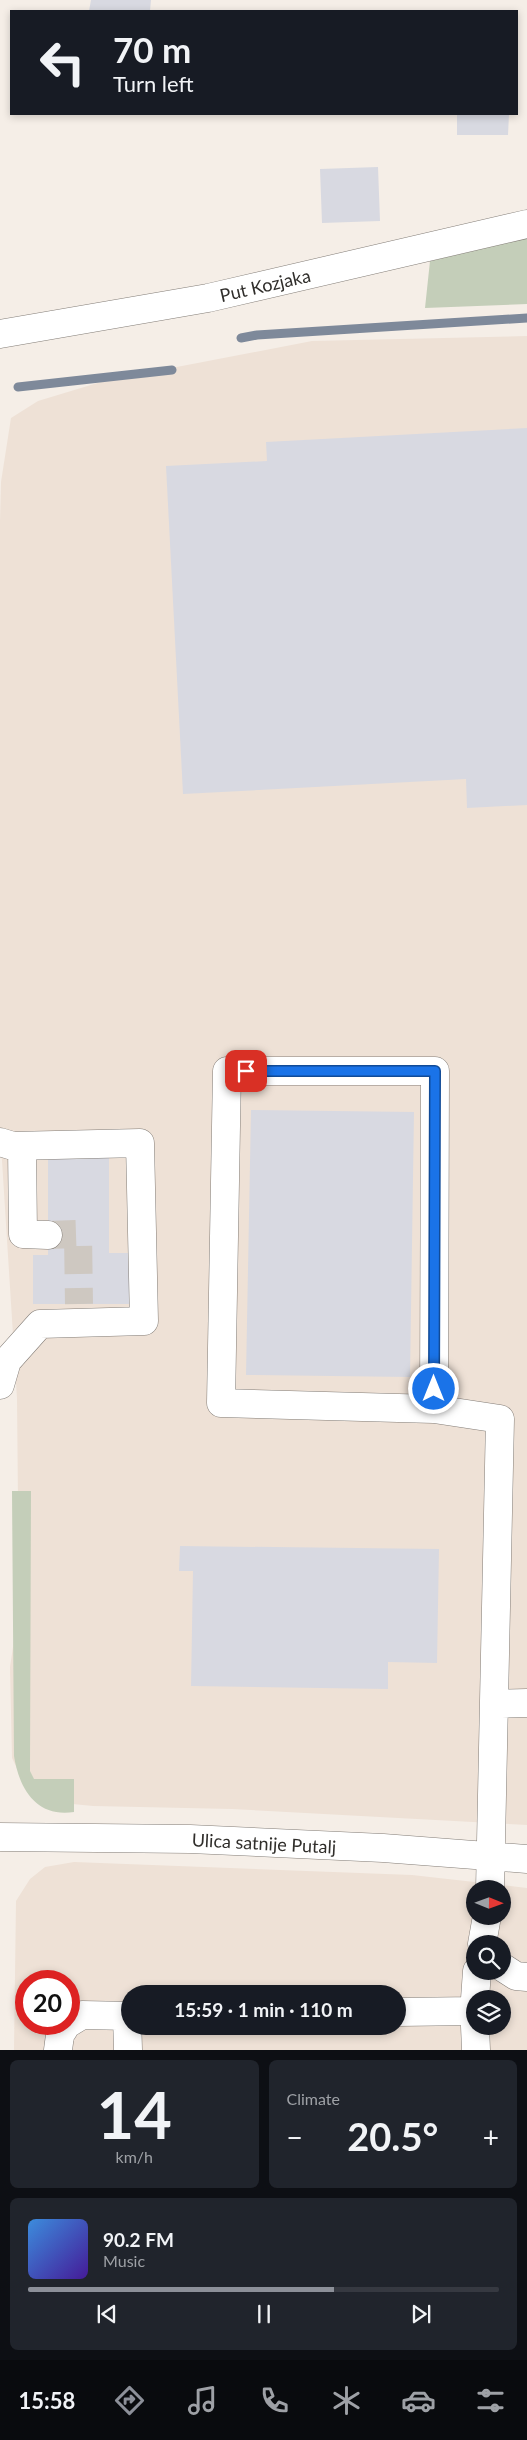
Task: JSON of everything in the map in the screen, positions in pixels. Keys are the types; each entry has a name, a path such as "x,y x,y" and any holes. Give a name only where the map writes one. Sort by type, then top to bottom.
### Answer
{"street":[{"name":"Put Kozjaka","path":"0,334 208,298 527,224"},
{"path":"434,1409 435,1071 227,1071 221,1403 434,1409 500,1419 490,1880"},
{"path":"0,1385 7,1361 40,1324 79,1314 144,1321 140,1143 11,1144 23,1234 48,1234"},
{"path":"494,1704 527,1703"},
{"name":"Ulica satnije Putalj","path":"0,1837 190,1839 491,1855 527,1859"},
{"path":"511,1973 516,1976 527,1977"},
{"path":"406,2012 466,2011"},
{"path":"80,2017 121,2016"},
{"path":"58,2050 60,2035"},
{"path":"128,2035 128,2050"},
{"path":"475,2035 476,2050"}],"shaded area":[{"path":"527,336 527,1825 232,1809 93,1806 52,1802 26,1787 12,1758 10,1667 19,1607 17,1398 0,1129 0,522 1,482 11,418 38,401 104,381 312,341"},
{"path":"74,1862 412,1875 466,1881 466,1925 511,1925 511,1886 527,1888 527,2050 14,2050 15,1976 15,2035 80,2035 80,1970 15,1970 16,1901 30,1879 45,1867"}],"green space":[{"path":"527,238 527,304 425,308 430,261"},
{"path":"12,1491 31,1491 30,1771 34,1779 74,1779 74,1812 61,1813 40,1805 25,1789 16,1768 14,1756"}],"building":[{"path":"91,0 151,0 150,10 89,10"},
{"path":"457,115 509,115 508,135 457,135"},
{"path":"378,167 380,221 322,223 320,169"},
{"path":"527,428 527,805 467,808 466,779 183,794 166,466 267,461 266,442"},
{"path":"251,1110 414,1112 410,1377 246,1375"},
{"path":"48,1158 109,1158 109,1253 130,1253 130,1304 33,1304 33,1255 48,1255"},
{"path":"180,1546 439,1549 437,1663 388,1662 388,1689 191,1686 193,1571 179,1571"}],"waterway":[{"path":"241,338 257,335 527,318"},
{"path":"18,387 172,370"}],"tunnel":[{"path":"48,1235 78,1234 79,1304"}],"route":[{"path":"246,1071 435,1071 434,1389"}]}
